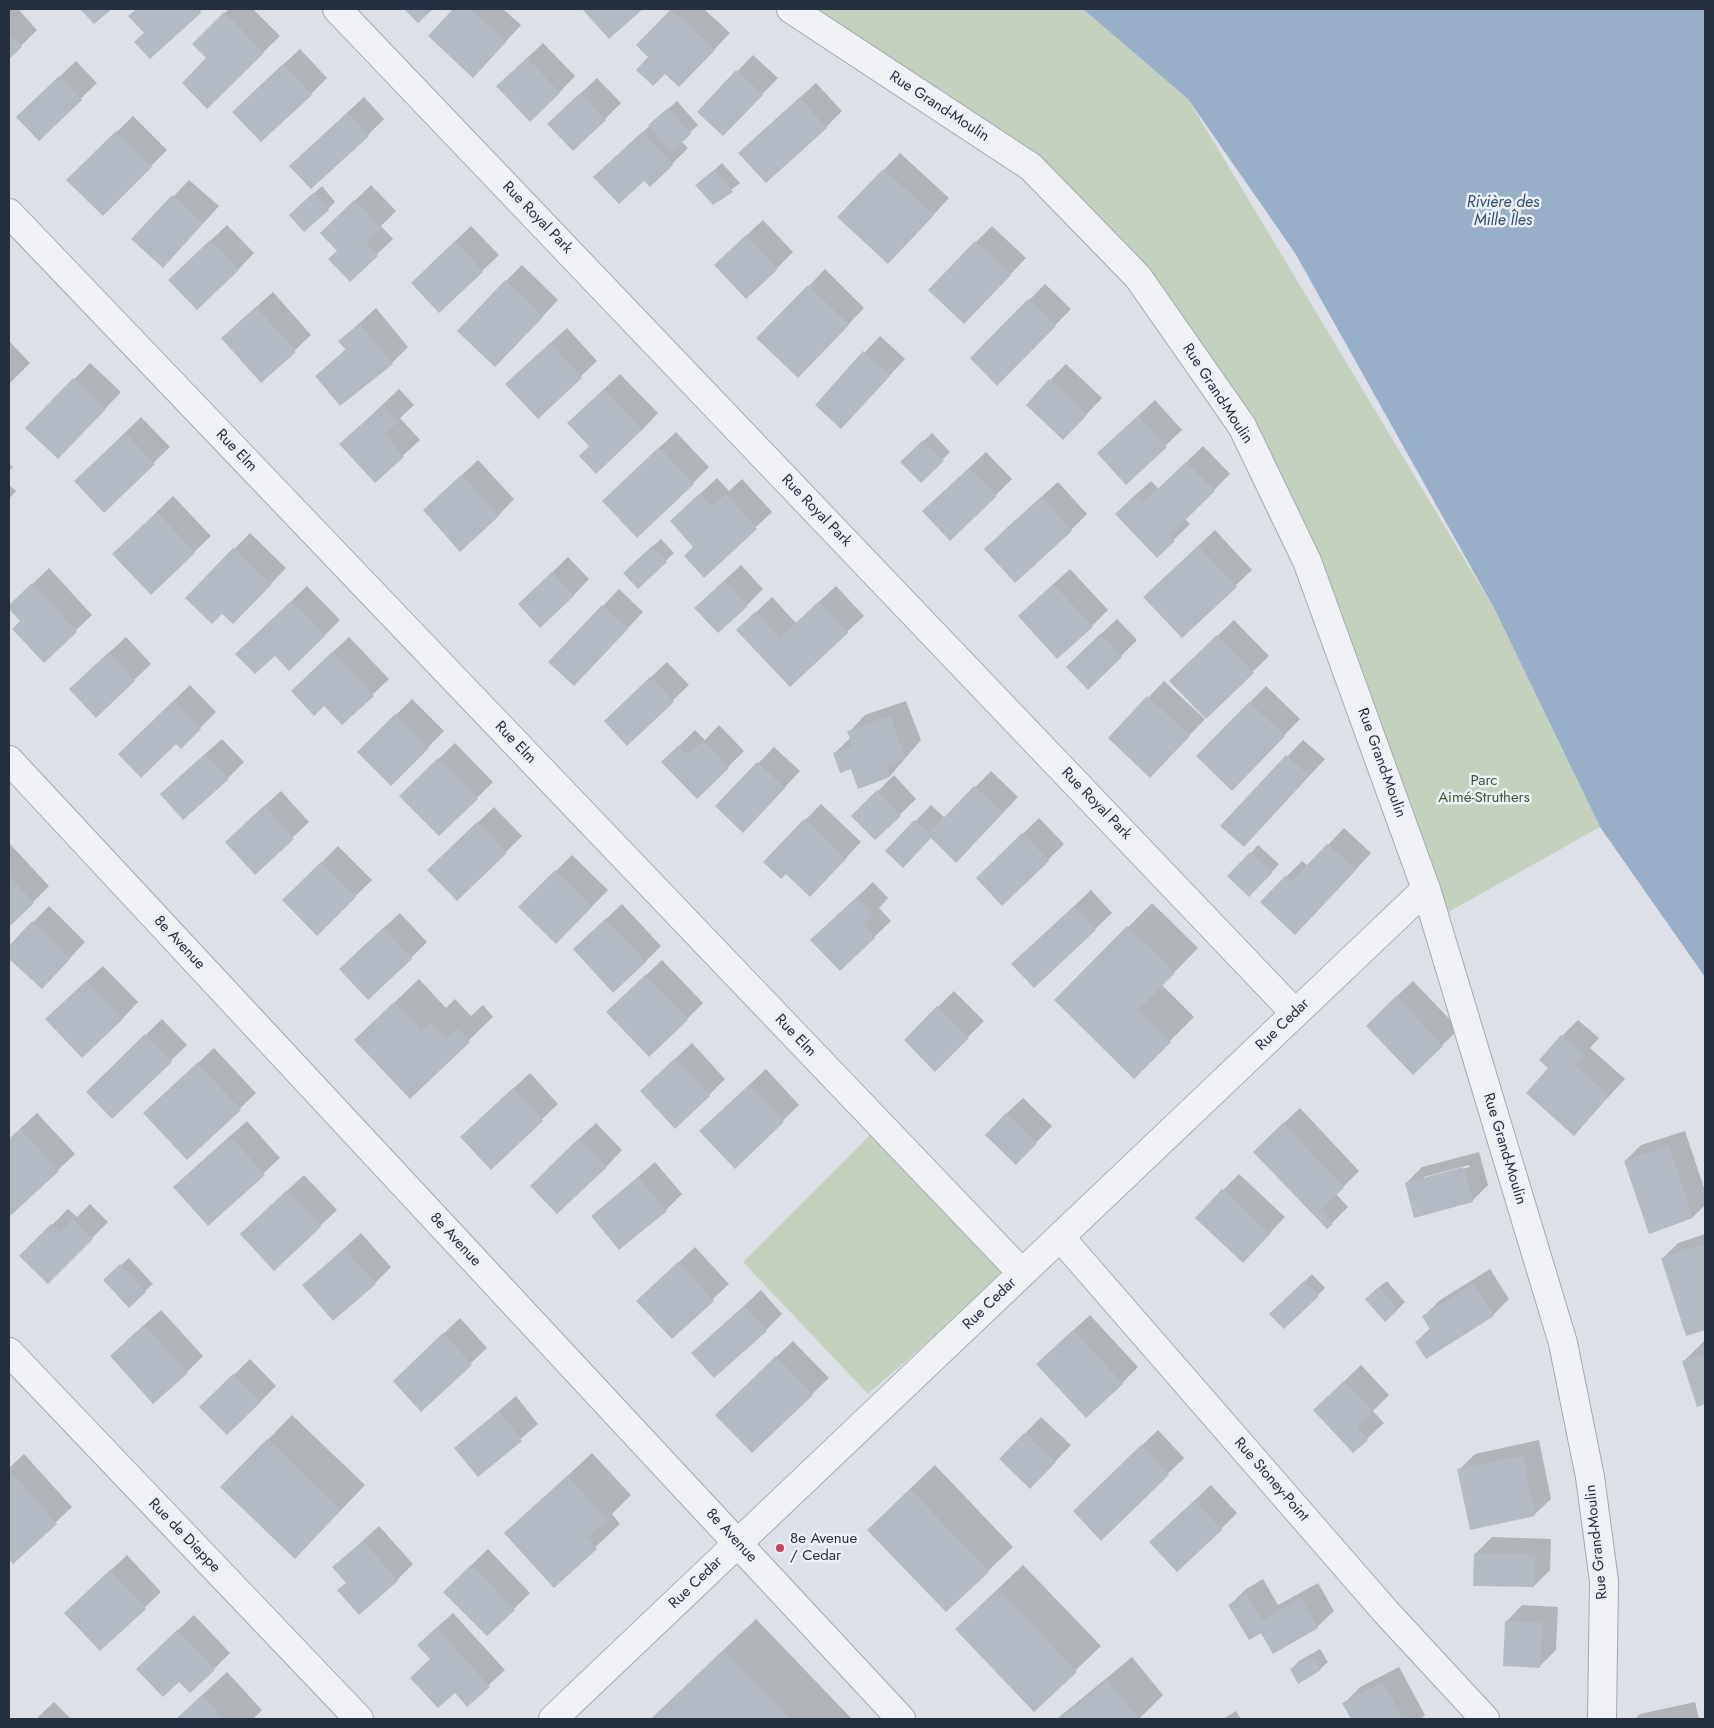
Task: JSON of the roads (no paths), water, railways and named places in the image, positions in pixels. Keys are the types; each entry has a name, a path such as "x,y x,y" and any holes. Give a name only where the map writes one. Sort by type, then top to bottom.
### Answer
{"street":[{"name":"Rue Royal Park","path":"337,9 1295,1014"},
{"name":"Rue Grand-Moulin","path":"791,9 1031,167 1138,277 1242,426 1307,561 1426,888 1563,1343 1590,1477 1604,1581 1602,1719"},
{"name":"Rue Elm","path":"9,214 1022,1273"},
{"name":"8e Avenue","path":"9,760 901,1719"},
{"name":"Rue Cedar","path":"553,1719 1426,888"},
{"name":"Rue Stoney-Point","path":"1060,1237 1386,1612 1483,1718"},
{"name":"Rue de Dieppe","path":"9,1352 359,1719"}],"water":[{"name":"Rivière des Mille Îles","path":"1083,9 1705,9 1705,977 1600,827 1495,610 1295,253 1188,99"}],"place":[{"name":"8e Avenue / Cedar","path":"780,1548"}],"park label":[{"name":"Parc Aimé-Struthers","path":"1484,790"}]}
